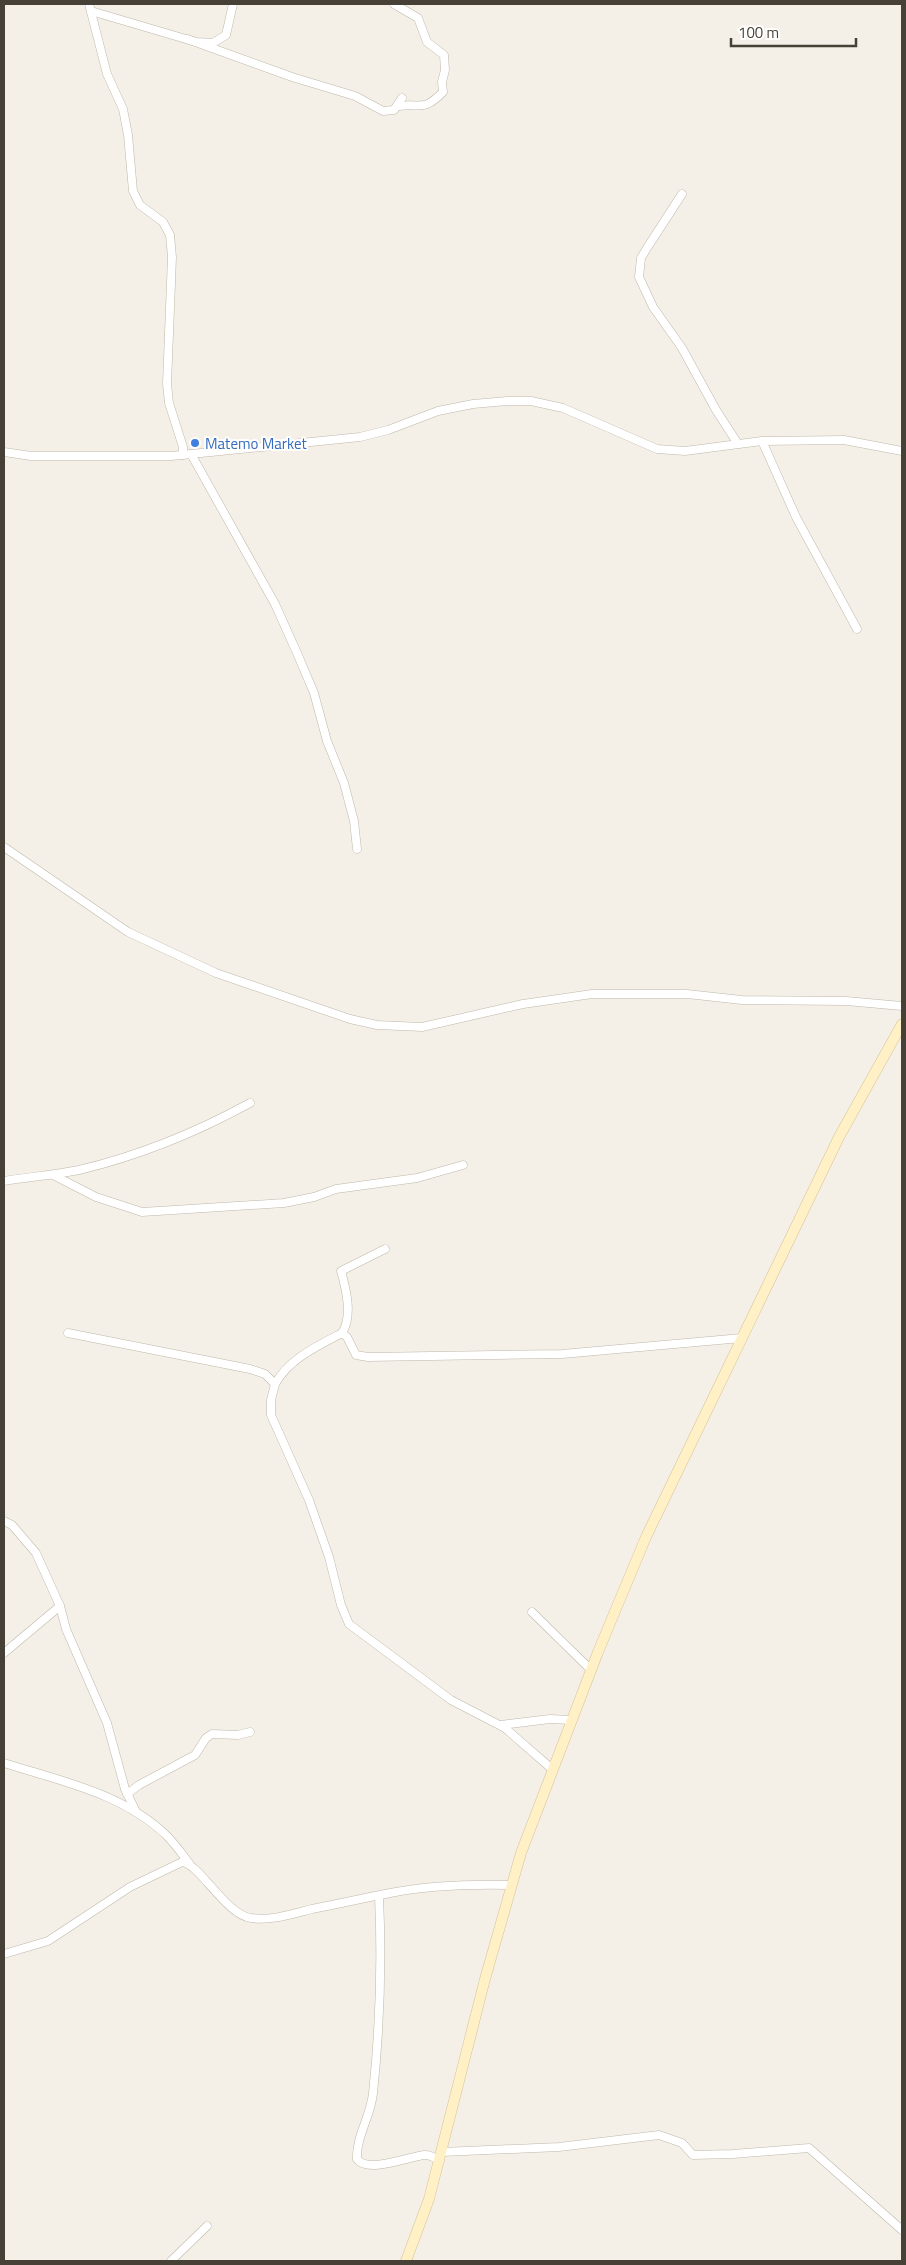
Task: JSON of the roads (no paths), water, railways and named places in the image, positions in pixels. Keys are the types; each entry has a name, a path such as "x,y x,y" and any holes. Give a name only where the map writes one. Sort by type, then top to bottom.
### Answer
{"street":[{"path":"187,40 205,43 223,39 228,31 233,4"},
{"path":"394,4 418,18 427,42 441,52 445,60 442,82 443,92 441,95 426,106 399,106"},
{"path":"89,6 292,77 355,96 383,111 394,110 399,106 402,98"},
{"path":"89,6 107,74 123,109 128,135 133,191 140,205 163,222 170,235 172,257 167,384 169,403 183,447 275,604 314,693 327,741 344,783 354,821 357,849"},
{"path":"682,194 647,248 642,258 639,277 652,307 682,348 716,410 738,444"},
{"path":"4,452 31,456 187,454 360,437 388,430 438,411 473,404 506,401 532,401 564,408 657,449 679,451 762,441 844,440 902,451"},
{"path":"762,441 796,517 857,630"},
{"path":"4,847 128,932 216,973 350,1019 377,1025 422,1027 523,1004 592,994 687,994 742,1000 838,1001 902,1006"},
{"path":"406,2261 429,2200 485,1979 512,1885 552,1769 591,1670 646,1537 839,1137 902,1024"},
{"path":"4,1181 53,1175 114,1160 182,1136 250,1103"},
{"path":"53,1175 80,1186 96,1197 142,1212 284,1203 314,1197 336,1189 417,1178 463,1164"},
{"path":"385,1249 342,1271 346,1289 348,1324 342,1333 300,1356 281,1373 275,1384 271,1400 271,1415 309,1500 329,1557 341,1605 349,1624 451,1700 500,1725 552,1769"},
{"path":"68,1333 250,1369 265,1374 281,1373"},
{"path":"342,1333 347,1337 356,1355 368,1356 562,1354 742,1338"},
{"path":"265,1374 275,1384"},
{"path":"4,1521 12,1525 36,1553 60,1606 66,1629 111,1736 127,1794 136,1812"},
{"path":"4,1654 60,1606"},
{"path":"532,1612 591,1670"},
{"path":"500,1725 550,1719 571,1720"},
{"path":"127,1794 139,1784 195,1755 206,1738 212,1734 238,1735 250,1732"},
{"path":"4,1763 71,1782 116,1801 136,1812 167,1836 237,1912 251,1918 277,1917 379,1896 443,1886 512,1885"},
{"path":"4,1954 48,1941 130,1887 175,1864 189,1862"},
{"path":"379,1896 381,1989 373,2094 358,2145 357,2159 362,2164 381,2164 428,2155 441,2156 559,2147 660,2135 682,2143 693,2155 809,2148 902,2230"},
{"path":"171,2261 207,2226"}],"place":[{"name":"Matemo Market","path":"195,443"}]}
